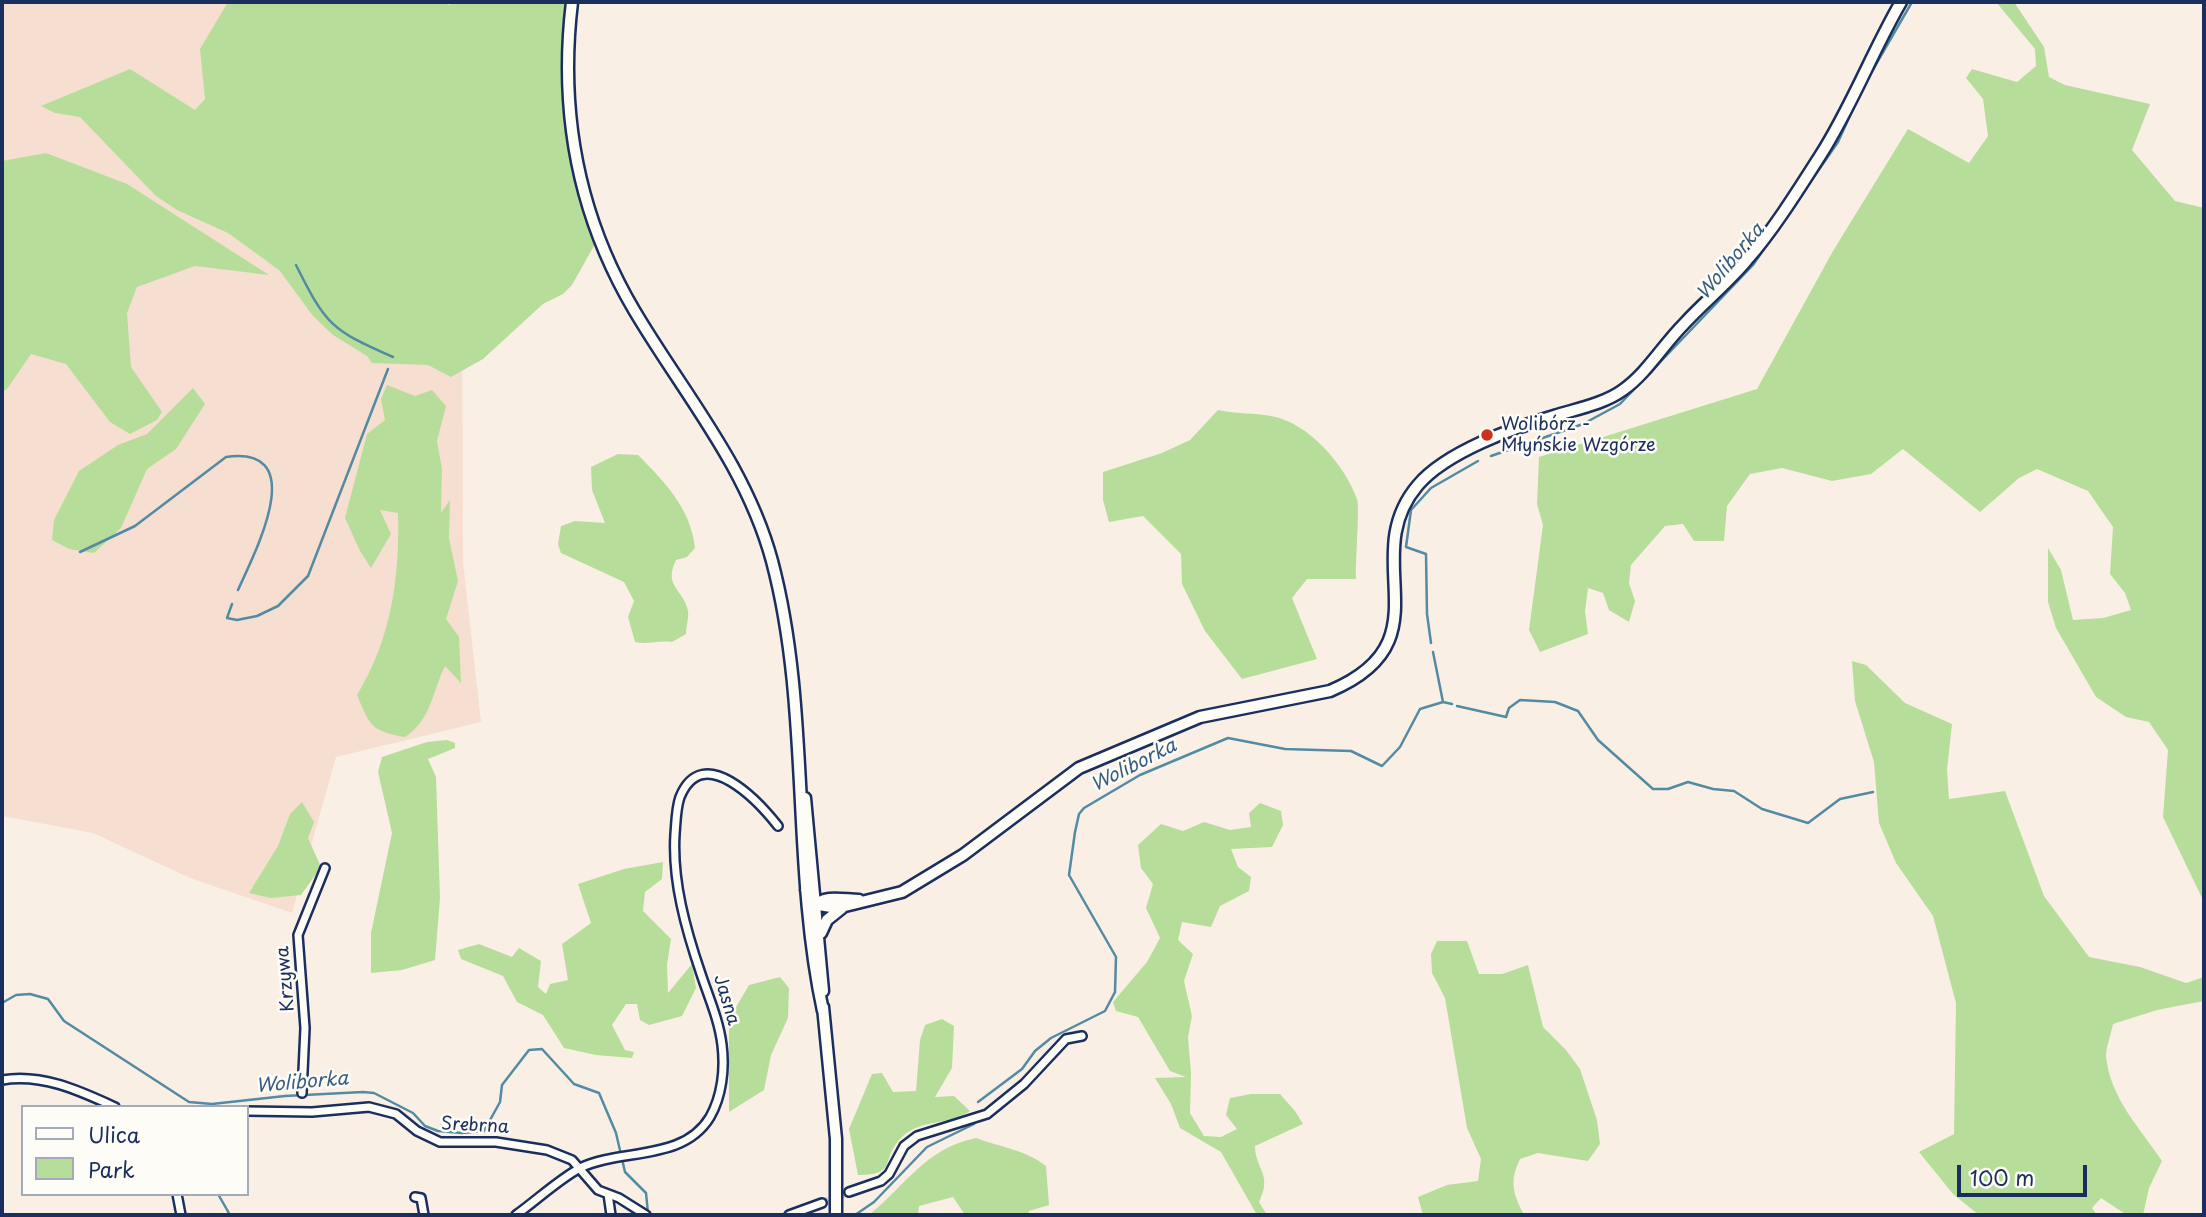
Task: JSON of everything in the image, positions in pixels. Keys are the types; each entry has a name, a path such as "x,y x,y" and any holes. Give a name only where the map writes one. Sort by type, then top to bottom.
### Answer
{"main road":[{"path":"572,2 567,54 568,102 575,160 588,208 613,271 634,310 703,413 753,505 772,562 784,620 799,764 808,815 810,919 823,1011 836,1139 836,1215"},
{"path":"817,903 825,907 842,908 902,892 933,876 1079,768 1199,717 1329,691 1347,684 1372,666 1385,651 1393,629 1393,542 1400,518 1418,485 1433,471 1468,450 1539,420 1607,399 1623,390 1640,374 1682,326 1750,257 1821,155 1901,2"},
{"path":"811,890 829,899"},
{"path":"811,890 817,903 823,1011"},
{"path":"810,919 817,903 829,899 873,900"},
{"path":"820,937 827,920 842,908"}],"street":[{"name":"Jasna","path":"516,1215 579,1169 615,1158 664,1149 697,1132 708,1119 720,1089 720,1031 690,939 679,892 675,843 680,797 698,778 712,775 724,777 747,790 778,826"},
{"name":"Krzywa","path":"302,1093 305,1028 298,935 325,868"},
{"path":"849,1192 881,1181 889,1174 904,1146 917,1136 987,1114 1024,1084 1066,1039 1082,1036"},
{"path":"2,1080 27,1080 64,1086 110,1105"},
{"name":"Srebrna","path":"248,1111 324,1111 354,1107 383,1109 440,1142 520,1144 565,1157 591,1185 644,1214"},
{"path":"608,1194 611,1215"},
{"path":"177,1196 181,1215"},
{"path":"415,1197 421,1198 424,1215"},
{"path":"789,1215 822,1203"}],"shaded area":[{"path":"2,2 461,2 463,562 481,722 336,757 292,913 190,878 93,833 2,816"}],"green space":[{"path":"228,2 445,2 448,5 458,2 572,2 568,102 599,237 572,285 563,294 543,304 483,359 451,377 428,365 372,363 367,356 333,335 313,316 280,271 228,233 177,210 156,196 80,117 55,113 41,106 130,69 195,110 205,99 200,49"},
{"path":"1996,2 2014,2 2044,47 2049,77 2065,85 2150,104 2132,150 2175,201 2204,208 2204,902 2163,817 2168,750 2149,722 2126,717 2096,697 2056,628 2048,602 2048,548 2061,570 2073,620 2103,618 2131,610 2125,593 2110,574 2113,527 2088,491 2037,469 2019,478 1980,512 1903,449 1871,474 1832,481 1782,468 1750,474 1727,506 1724,541 1694,541 1683,524 1665,526 1631,565 1629,583 1635,601 1629,622 1609,610 1603,593 1588,588 1585,611 1588,634 1540,652 1529,630 1543,525 1537,504 1539,457 1757,389 1833,251 1908,129 1969,163 1988,136 1983,99 1966,78 1972,69 2017,82 2036,66 2035,49"},
{"path":"46,153 127,184 269,275 195,266 137,287 127,313 131,367 162,412 157,420 130,434 110,422 66,364 31,354 7,389 2,392 2,161"},
{"path":"387,385 415,396 432,390 446,406 437,441 442,469 441,513 450,500 449,538 458,581 446,619 459,637 461,683 445,666 426,714 405,737 385,732 373,725 357,695 378,652 391,607 397,561 398,513 380,510 391,534 371,568 345,518 367,434 385,420 381,399"},
{"path":"193,388 205,404 176,449 147,469 121,528 94,553 69,549 52,540 54,520 79,471 118,445 147,434"},
{"path":"1218,410 1271,416 1298,427 1334,459 1351,486 1358,504 1356,579 1307,579 1292,598 1317,659 1242,679 1205,631 1182,584 1181,554 1143,516 1109,522 1103,500 1103,472 1162,453 1190,440"},
{"path":"618,454 638,455 658,475 675,497 693,534 695,548 687,557 676,560 673,569 673,582 686,603 688,613 686,634 672,642 635,642 628,617 634,601 624,582 561,553 558,544 561,526 575,521 605,523 592,490 591,467"},
{"path":"1852,661 1866,665 1905,703 1952,724 1947,770 1949,799 2005,791 2044,896 2089,957 2140,967 2186,983 2204,977 2204,1001 2157,1010 2113,1024 2106,1056 2113,1085 2127,1112 2162,1161 2149,1188 2143,1215 2127,1215 2101,1198 2092,1208 2097,1215 1979,1215 1953,1194 1919,1152 1954,1134 1956,1003 1933,916 1896,863 1879,823 1874,762 1855,701"},
{"path":"447,740 455,743 455,748 428,759 436,777 440,898 435,960 402,970 371,973 371,933 392,833 378,772 382,757 427,742"},
{"path":"302,802 314,822 308,838 321,867 301,895 271,898 249,893 278,846 290,814"},
{"path":"1260,803 1281,811 1283,825 1272,847 1231,849 1238,867 1251,877 1249,891 1220,906 1211,927 1182,922 1178,940 1193,954 1184,981 1192,1016 1188,1037 1190,1113 1204,1136 1221,1137 1237,1129 1226,1115 1230,1098 1251,1094 1280,1094 1303,1124 1255,1146 1264,1178 1259,1202 1267,1215 1257,1215 1221,1152 1180,1128 1171,1104 1155,1078 1186,1077 1170,1071 1138,1017 1116,1011 1113,1002 1147,962 1160,938 1146,908 1153,884 1141,868 1138,845 1161,824 1183,831 1204,822 1230,830 1251,827 1249,813"},
{"path":"663,862 662,879 645,892 643,911 671,939 667,965 668,993 692,964 696,988 682,1016 649,1025 640,1020 637,1004 626,1004 612,1025 625,1050 634,1052 632,1058 596,1055 564,1048 543,1015 517,1002 503,976 461,959 458,950 479,944 512,957 519,948 541,961 538,987 546,994 550,984 568,980 562,944 591,923 578,884 624,869"},
{"path":"1437,941 1467,941 1479,974 1502,974 1528,965 1543,1027 1580,1069 1597,1120 1600,1144 1588,1161 1538,1153 1520,1159 1514,1174 1514,1187 1524,1215 1423,1215 1418,1197 1447,1185 1478,1181 1481,1159 1467,1128 1445,998 1432,973 1431,954"},
{"path":"780,977 789,988 788,1018 771,1055 764,1090 729,1112 729,1019 749,985"},
{"path":"942,1019 954,1026 952,1068 935,1097 954,1096 970,1111 953,1119 915,1128 899,1140 883,1169 858,1175 849,1129 872,1074 882,1073 893,1092 916,1091 920,1040 925,1025"},
{"path":"976,1138 1021,1152 1046,1166 1049,1205 1029,1211 1028,1215 965,1215 953,1197 919,1206 918,1215 869,1215 930,1159 943,1150"}],"waterway":[{"name":"Woliborka","path":"1491,456 1583,424 1620,404 1753,265 1838,142 1864,85 1912,2"},
{"path":"296,265 315,301 333,323 356,340 393,357"},
{"path":"232,604 227,618 237,620 257,616 278,606 308,576 388,369"},
{"path":"80,552 135,526 226,457 252,458 266,468 272,484 270,506 264,529 238,590"},
{"name":"Woliborka","path":"1431,643 1427,614 1426,554 1406,547 1411,510 1431,488 1478,461"},
{"name":"Woliborka","path":"1433,652 1443,702"},
{"path":"1457,706 1506,717 1509,708 1520,700 1555,702 1578,711 1598,740 1653,789 1668,789 1688,782 1734,791 1762,809 1808,823 1840,799 1873,792"},
{"path":"1443,702 1452,704"},
{"name":"Woliborka","path":"978,1102 1022,1069 1035,1051 1051,1038 1105,1011 1115,992 1116,957 1069,875 1079,814 1084,808 1140,775 1228,738 1285,749 1351,751 1382,766 1400,747 1420,709 1443,702"},
{"name":"Woliborka","path":"2,1003 16,995 30,994 48,999 64,1021 189,1102 212,1104 285,1096 374,1093 413,1113 425,1126 438,1131 484,1131 500,1102 502,1085 529,1050 542,1049 574,1084 599,1093 616,1133 625,1172 646,1193 648,1213"},
{"name":"Woliborka","path":"855,1215 874,1202 927,1147 974,1124"},
{"path":"219,1196 230,1215"}],"tunnel":[{"path":"822,1203 849,1192"}],"place":[{"name":"Wolibórz - Młyńskie Wzgórze","path":"1487,435"}]}
